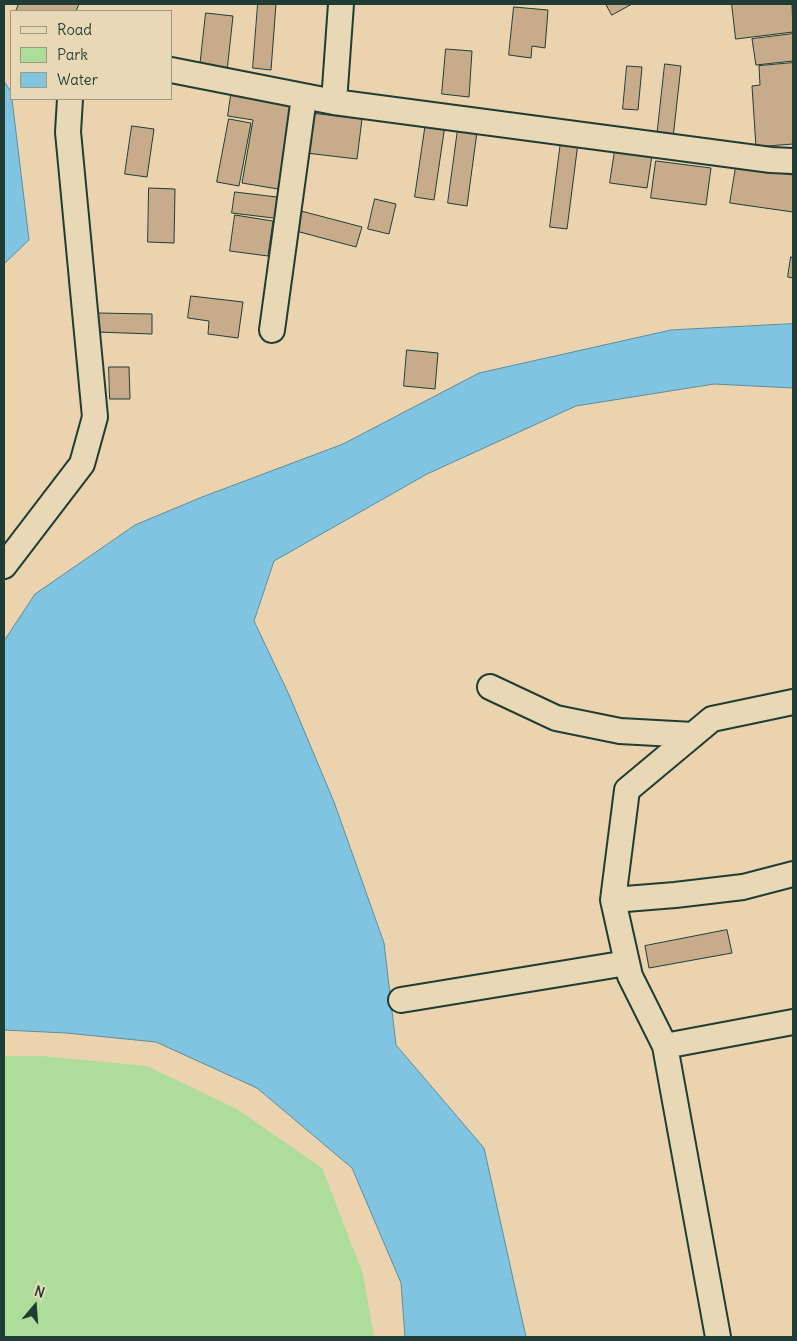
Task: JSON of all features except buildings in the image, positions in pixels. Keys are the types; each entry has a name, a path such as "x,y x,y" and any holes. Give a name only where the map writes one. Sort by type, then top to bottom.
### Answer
{"street":[{"path":"334,102 341,4"},
{"path":"172,70 334,102 771,160 793,161"},
{"path":"272,330 304,97"},
{"path":"4,566 82,464 95,417 68,132 70,100"},
{"path":"490,687 556,718 620,731 693,734"},
{"path":"718,1337 665,1046 630,976 614,900 627,790 712,719 793,702"},
{"path":"614,900 743,887 793,874"},
{"path":"401,1000 627,963"},
{"path":"665,1046 793,1022"}],"green space":[{"path":"4,1056 41,1056 147,1066 237,1109 322,1168 363,1274 374,1337 4,1337"}],"water":[{"path":"4,81 10,90 10,100 12,100 29,240 4,264"},
{"path":"793,324 793,388 714,384 576,406 427,474 274,561 254,621 290,697 334,802 384,943 396,1045 484,1148 526,1337 405,1337 401,1283 352,1168 257,1088 156,1042 66,1033 4,1030 4,641 35,594 135,525 202,497 343,444 479,373 671,330"}]}
